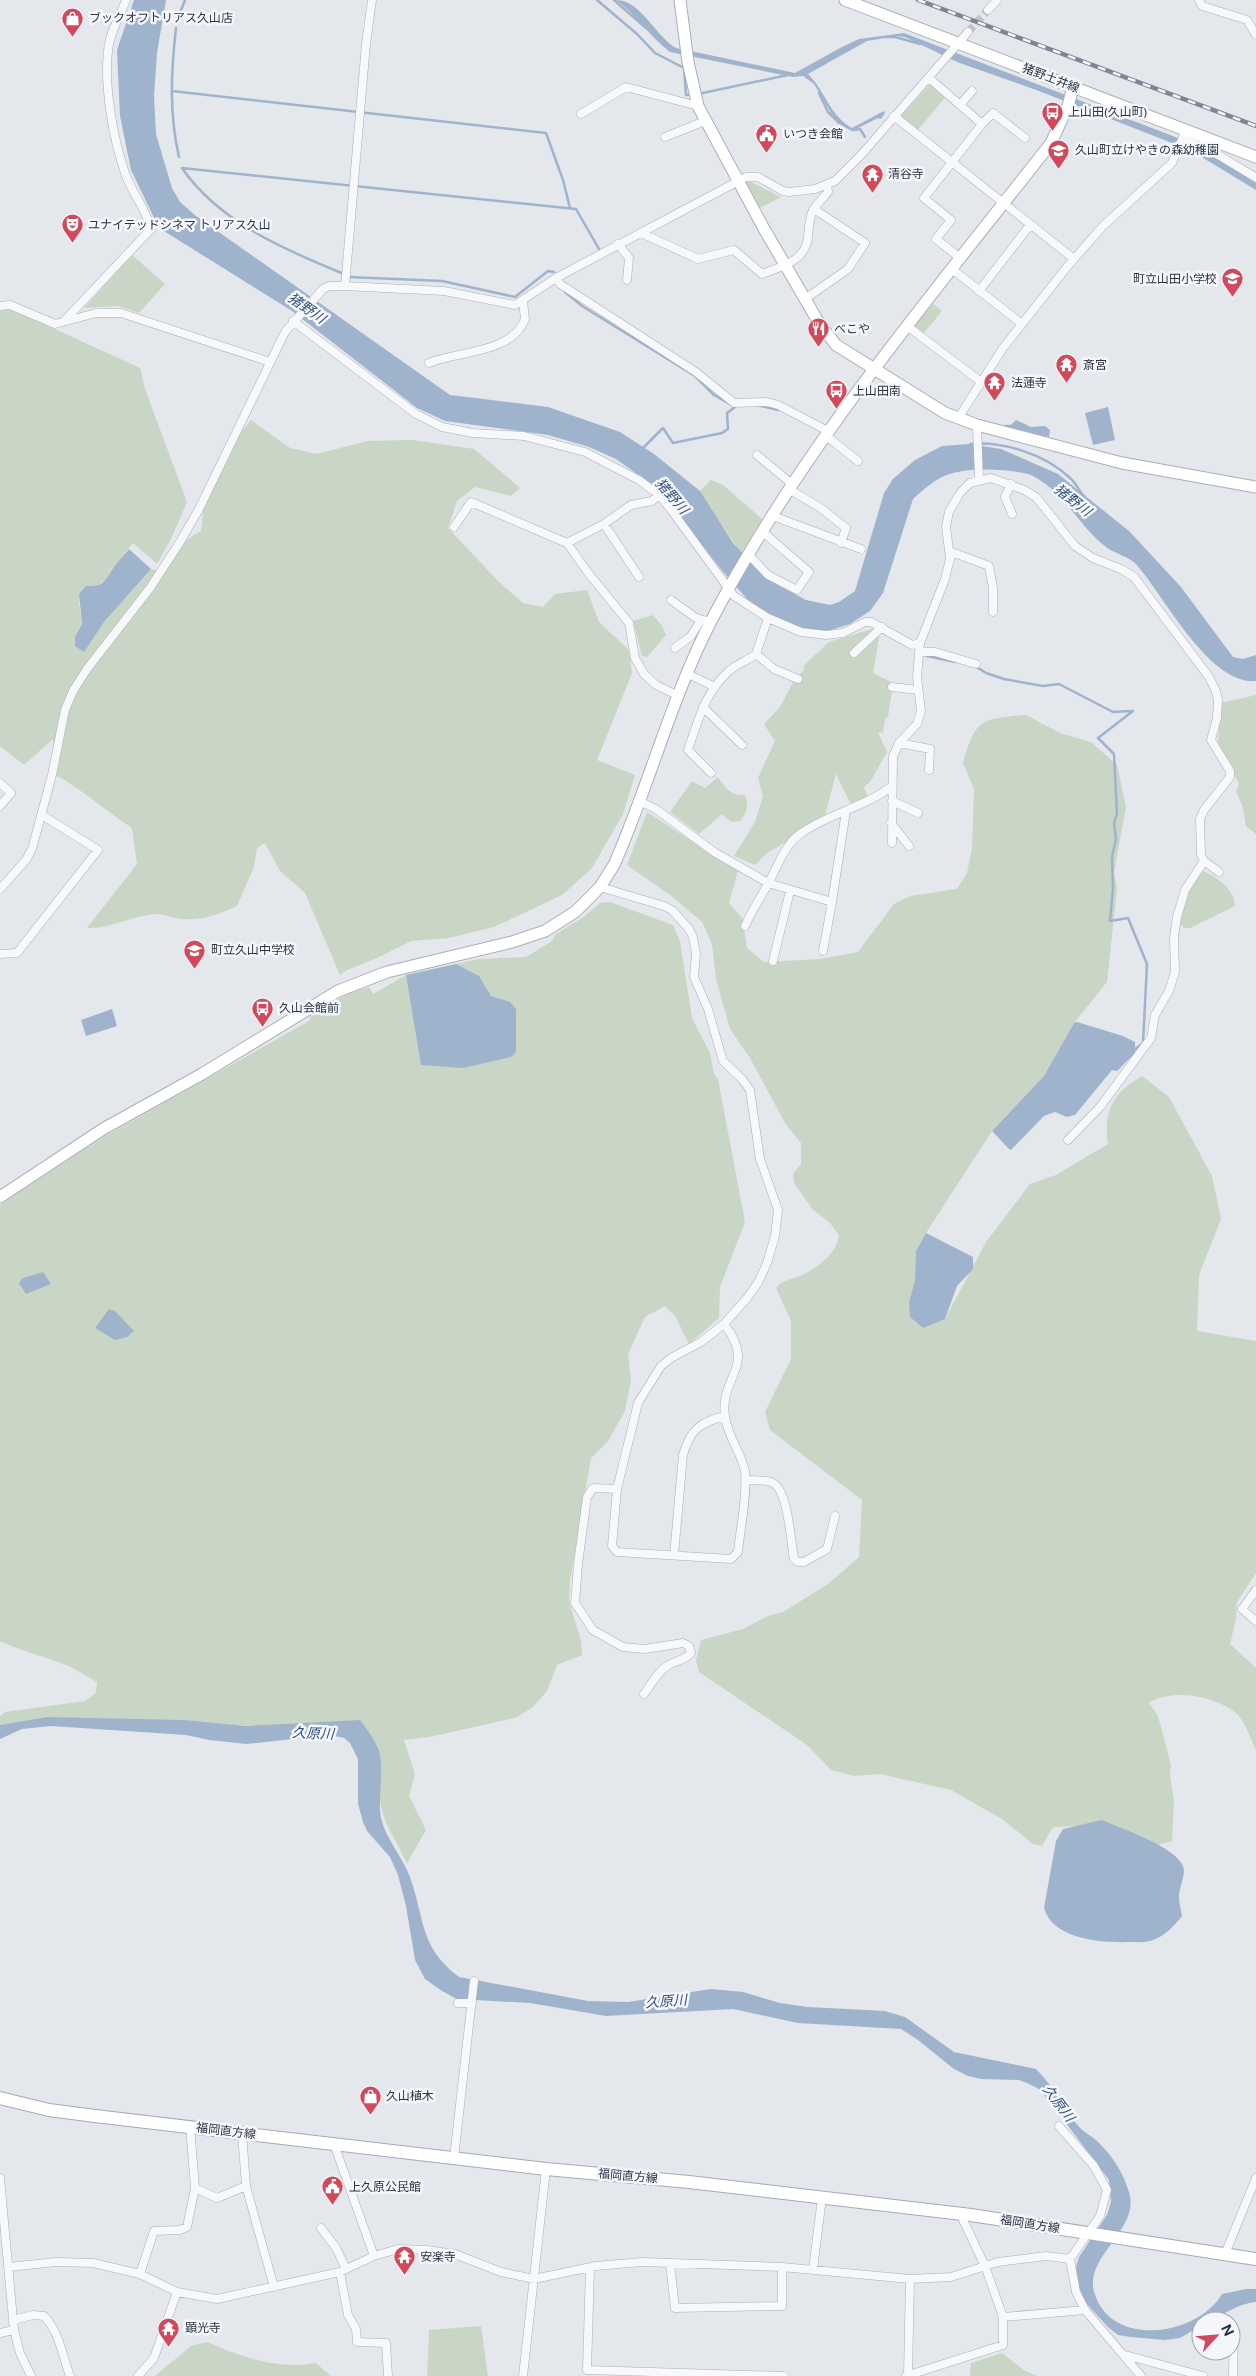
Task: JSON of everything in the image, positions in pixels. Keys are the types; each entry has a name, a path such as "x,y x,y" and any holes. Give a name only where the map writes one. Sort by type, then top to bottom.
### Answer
{"main road":[{"name":"福岡直方線","path":"0,2098 49,2110 546,2169 689,2182 963,2215 1256,2259"}],"street":[{"path":"65,320 151,228 148,218 125,174 113,124 108,84 108,50 126,0"},
{"path":"345,286 366,44 372,0"},
{"path":"680,0 688,62 698,106 805,299 819,323 836,345 946,413 977,425 1122,463 1256,487"},
{"name":"猪野土井線","path":"845,0 1070,97 1256,157"},
{"path":"988,10 997,0"},
{"path":"1199,0 1202,6 1247,20 1256,35"},
{"path":"0,889 26,860 32,849 42,815 65,710 73,691 87,669 150,588 180,542 198,511 270,362 293,321 323,289 329,286 345,286 444,291 515,305 523,302 556,278 752,175 788,192 815,189 843,174 957,48 968,32"},
{"path":"929,78 982,124"},
{"path":"581,114 626,87 698,106"},
{"path":"960,105 972,91"},
{"path":"675,648 706,621 730,588 790,487 826,433 873,369 1051,143 1070,97"},
{"path":"960,258 936,239 950,220 924,198 950,163 993,113 1025,138"},
{"path":"894,116 950,163 1074,258"},
{"path":"665,137 705,121"},
{"path":"959,417 980,381 1074,258 1103,226 1172,163 1185,134 1256,177"},
{"path":"641,233 698,259 734,250 762,274 786,265 802,254 807,245 809,220 814,209 828,192 827,184"},
{"path":"805,299 848,269 864,243 814,209"},
{"path":"979,291 1030,225"},
{"path":"618,244 629,258 627,280"},
{"path":"952,269 1022,324"},
{"path":"556,278 560,284 696,372 734,403 767,402 778,405 826,433 858,461"},
{"path":"428,364 440,358 487,350 514,334 525,319 523,302"},
{"path":"0,306 10,305 55,324 96,313 121,313 270,362"},
{"path":"293,321 416,414 442,427 473,433 524,436 585,452 639,480 659,496 730,588 734,596 768,618 801,632 826,635 842,633 865,622 871,622 912,645 920,643"},
{"path":"907,326 980,381"},
{"path":"977,425 979,476"},
{"path":"757,455 790,487 846,528 841,543"},
{"path":"892,843 890,823 893,756 898,743 917,724 921,711 918,690 920,643 945,579 949,551 946,526 949,512 960,492 979,476 1011,484 1036,497 1076,546 1093,558 1121,569 1134,577 1209,676 1218,699 1218,718 1211,740 1230,771 1230,777 1204,810 1200,820 1201,855 1204,861 1219,872"},
{"path":"1011,484 1005,497 1012,514"},
{"path":"567,543 604,524 631,505 652,501 659,496"},
{"path":"454,528 471,502 567,543 589,574 629,623 635,658 644,674 656,685 679,696"},
{"path":"773,516 861,550"},
{"path":"604,524 639,577"},
{"path":"749,556 768,575 797,590 809,572 763,532"},
{"path":"949,551 989,566 993,588 993,612"},
{"path":"671,600 685,612 706,621"},
{"path":"711,773 688,750 703,707 713,686 731,669 756,654 768,618"},
{"path":"0,1197 103,1129 202,1074 338,991 386,972 530,937 569,916 600,887 614,865 688,674 706,621"},
{"path":"854,653 882,627"},
{"path":"919,652 935,652 976,664"},
{"path":"756,654 774,669 798,679"},
{"path":"688,674 713,686"},
{"path":"892,687 918,690"},
{"path":"703,707 742,745"},
{"path":"898,743 930,749 929,770"},
{"path":"0,783 11,793 0,806"},
{"path":"745,926 753,907 785,850 794,838 804,831 867,802 892,786"},
{"path":"892,800 918,813"},
{"path":"640,801 656,809 714,852 768,882 790,891 832,902"},
{"path":"823,951 846,811"},
{"path":"0,954 17,953 98,850 42,815"},
{"path":"890,823 909,846"},
{"path":"1068,1140 1100,1107 1151,1038 1155,1015 1169,991 1174,972 1174,937 1177,917 1185,890 1204,861"},
{"path":"600,887 664,906 672,910 689,929 695,946 694,977 708,1009 723,1061 742,1079 750,1090 760,1159 778,1210 776,1228 767,1263 759,1281 748,1297 724,1324 701,1342 671,1358 661,1366 638,1403 617,1489 612,1546 618,1552 731,1559 738,1552 746,1480 741,1457 729,1433 725,1416 727,1396 740,1353 735,1338 724,1324"},
{"path":"773,961 790,891"},
{"path":"674,1555 683,1455 687,1440 695,1429 710,1420 725,1416"},
{"path":"746,1480 771,1482 776,1485 786,1504 794,1559 798,1562 804,1562 828,1548 835,1516"},
{"path":"617,1489 593,1488 587,1497 575,1603 593,1630 623,1647 645,1649 683,1643 689,1646 691,1653 685,1660 668,1665 658,1674 644,1694"},
{"path":"1256,1590 1242,1609 1256,1621"},
{"path":"454,2158 474,1981"},
{"path":"458,2003 472,2000"},
{"path":"140,2274 154,2231 180,2230 187,2227 195,2188 190,2126"},
{"path":"1059,2126 1094,2166 1107,2190 1100,2216 1070,2259 1076,2292 1086,2310 1125,2354 1141,2376"},
{"path":"242,2133 246,2186 274,2287"},
{"path":"334,2144 374,2256"},
{"path":"523,2376 546,2169"},
{"path":"0,2178 14,2330 20,2353 31,2376"},
{"path":"1225,2254 1256,2178"},
{"path":"195,2188 217,2198 246,2186"},
{"path":"813,2269 822,2198"},
{"path":"910,2279 907,2376 1003,2345 1002,2317 985,2266 963,2220 963,2215"},
{"path":"321,2228 336,2248 342,2271 348,2315 356,2329 358,2342 386,2343 388,2376"},
{"path":"9,2267 56,2262 93,2263 140,2274 177,2292 217,2299 342,2271 374,2256 398,2249 456,2254 501,2272 534,2279 590,2268 642,2262 782,2267 910,2279 951,2277 998,2262 1046,2256 1070,2259"},
{"path":"670,2263 675,2308 782,2306 782,2267"},
{"path":"590,2268 587,2370 697,2375 784,2376"},
{"path":"138,2376 154,2358 177,2292"},
{"path":"1002,2317 1086,2310"},
{"path":"13,2320 33,2315 44,2316 52,2325 59,2338 70,2376"},
{"path":"0,2333 14,2330"},
{"path":"1125,2354 1203,2376"},
{"path":"1233,2361 1233,2376"}],"green space":[{"path":"930,84 945,98 917,131 900,117"},
{"path":"751,182 781,197 758,209 744,184"},
{"path":"132,255 165,284 139,313 118,306 84,308"},
{"path":"933,304 942,311 924,333 915,326"},
{"path":"11,309 140,368 145,389 187,502 171,539 157,564 133,543 110,571 106,580 97,586 86,586 79,602 82,624 75,637 83,651 104,622 151,569 166,572 179,548 201,531 206,488 233,443 251,420 290,448 317,454 367,441 412,440 474,449 520,488 511,496 475,487 457,501 448,528 500,583 523,603 543,607 555,594 587,590 599,622 629,650 632,673 597,760 635,775 623,814 592,868 562,895 494,927 449,938 411,941 340,975 305,893 280,871 265,843 257,848 254,867 237,906 203,918 181,919 155,914 137,917 104,927 87,928 137,864 132,828 76,787 56,775 53,739 24,765 0,746 0,311"},
{"path":"711,480 723,485 762,519 741,553 700,491"},
{"path":"653,615 662,626 666,635 647,657 642,656 633,621"},
{"path":"872,629 880,633 873,673 893,683 888,717 885,718 883,733 878,732 887,752 870,782 864,787 869,800 851,805 836,774 824,819 793,842 784,843 767,853 755,865 734,856 755,822 763,796 758,778 775,741 764,724 780,707 793,682 800,680 798,676 804,670 804,665 829,642"},
{"path":"1256,695 1256,834 1246,826 1243,807 1236,791 1239,784 1218,743 1221,703"},
{"path":"1026,715 1060,733 1091,742 1117,765 1126,807 1114,872 1117,889 1107,982 1074,1023 1044,1076 992,1131 926,1233 916,1251 915,1280 909,1302 945,1319 986,1242 1030,1184 1056,1175 1108,1144 1107,1121 1109,1112 1113,1103 1124,1089 1142,1076 1169,1097 1212,1176 1221,1219 1199,1275 1197,1331 1256,1341 1256,1573 1237,1602 1236,1619 1230,1644 1256,1668 1256,1750 1239,1716 1217,1702 1205,1698 1181,1695 1158,1698 1149,1703 1158,1716 1171,1765 1170,1775 1174,1801 1172,1841 1157,1845 1102,1820 1083,1826 1053,1827 1042,1846 1033,1844 1002,1819 951,1790 880,1774 854,1776 831,1770 807,1745 699,1672 696,1661 701,1640 743,1629 768,1616 783,1612 828,1584 859,1557 862,1500 770,1430 765,1412 791,1359 791,1321 776,1288 784,1281 806,1273 825,1260 834,1248 839,1235 829,1222 813,1210 794,1183 793,1174 801,1164 801,1143 785,1123 750,1058 730,1029 716,979 712,944 702,922 670,895 627,865 647,812 738,871 729,903 742,918 747,948 764,962 820,959 858,952 894,904 910,896 957,889 967,873 972,848 974,789 963,763 972,737 982,724 990,720"},
{"path":"718,777 723,785 732,793 745,795 747,802 746,812 740,821 731,822 722,814 699,834 670,812 692,781 705,788"},
{"path":"1203,871 1229,889 1235,906 1190,928 1184,928 1180,923 1189,891"},
{"path":"610,902 673,925 680,941 692,1018 710,1053 714,1074 718,1079 745,1222 720,1287 719,1318 689,1344 675,1316 665,1306 645,1317 628,1354 631,1380 625,1411 608,1441 591,1458 570,1581 569,1601 581,1641 582,1655 557,1665 547,1691 532,1708 515,1718 429,1737 404,1740 415,1774 409,1796 426,1830 407,1863 386,1823 372,1776 350,1730 47,1717 0,1727 0,1716 5,1712 85,1701 96,1693 97,1682 69,1666 0,1641 0,1205 102,1138 309,1021 311,1015 349,993 369,987 373,994 406,975 479,959 526,957 552,941 556,934 585,916 600,903"},
{"path":"481,2326 488,2376 427,2376 429,2330"},
{"path":"207,2342 233,2353 260,2361 288,2365 316,2363 331,2376 155,2376 191,2346"},
{"path":"1002,2353 1025,2371 1037,2376 970,2376 971,2363"}],"water":[{"name":"猪野川","path":"134,0 166,0 157,53 154,96 156,134 172,188 180,202 196,216 450,395 548,407 620,432 654,454 700,491 733,543 767,579 806,600 830,605 839,602 855,591 884,493 893,479 915,460 942,446 970,444 1001,449 1058,474 1129,531 1181,587 1233,657 1243,659 1256,655 1256,681 1239,678 1222,669 1205,654 1174,617 1136,564 1099,541 1055,492 1033,476 1025,473 1002,470 955,472 929,485 913,499 883,593 870,611 850,624 822,633 799,627 755,608 724,573 658,489 616,459 589,447 548,435 445,421 417,408 292,311 159,228 131,170 120,116 117,50"},
{"path":"616,0 633,6 676,48 795,73 859,39 904,33 1178,138 1210,153 1256,183 1256,190 1190,150 1039,91 957,62 905,37 898,36 867,41 808,74 838,117 852,128 884,111 885,113 881,119 878,118 852,131 837,123 814,84 803,76 793,77 670,52"},
{"path":"1108,407 1115,440 1093,445 1085,413"},
{"path":"1016,420 1031,427 1045,426 1050,430 1049,437 1009,427"},
{"path":"129,549 151,569 104,622 84,652 75,646 75,637 82,624 79,594 86,586 99,585 104,581"},
{"path":"456,964 479,976 491,996 510,1002 516,1009 516,1052 511,1057 463,1068 421,1065 406,975"},
{"path":"112,1009 117,1026 86,1036 81,1020"},
{"path":"1077,1022 1123,1036 1135,1042 1135,1053 1117,1071 1112,1070 1075,1115 1067,1117 1055,1112 1044,1116 1011,1150 1009,1149 992,1131 1044,1076 1074,1023"},
{"path":"926,1233 973,1257 973,1269 957,1286 945,1319 923,1328 910,1317 909,1302 915,1280 916,1251"},
{"path":"43,1272 51,1284 26,1294 19,1283 23,1278"},
{"path":"109,1309 115,1311 134,1331 127,1337 115,1340 95,1328"},
{"name":"久原川","path":"47,1717 183,1720 246,1726 360,1720 374,1739 380,1753 380,1810 383,1826 410,1877 425,1932 430,1943 446,1966 459,1977 588,2001 628,2002 711,1989 743,1992 780,2003 808,2007 885,2011 905,2017 954,2052 1036,2069 1049,2084 1076,2123 1097,2141 1112,2158 1124,2178 1129,2192 1130,2206 1127,2219 1096,2268 1093,2281 1095,2295 1105,2312 1119,2323 1137,2329 1157,2330 1176,2327 1191,2321 1191,2332 1180,2338 1165,2340 1118,2335 1086,2303 1078,2286 1076,2267 1079,2257 1107,2215 1111,2202 1109,2180 1039,2089 1019,2080 981,2079 968,2076 954,2069 901,2029 798,2023 733,2009 606,2016 530,2003 457,1999 425,1979 415,1960 406,1906 398,1875 390,1857 367,1831 363,1822 358,1804 358,1759 350,1743 344,1738 330,1735 246,1744 209,1740 186,1735 51,1726 22,1729 0,1739 0,1725"},
{"path":"1102,1820 1149,1840 1173,1854 1181,1862 1184,1870 1179,1897 1182,1916 1176,1924 1158,1938 1144,1942 1093,1940 1068,1933 1057,1927 1049,1919 1044,1908 1056,1841 1063,1829"},
{"path":"1256,2289 1256,2302 1229,2311 1206,2311 1222,2294"}],"waterway":[{"path":"178,18 185,0"},
{"path":"597,0 637,34 655,53 684,68 686,95 693,94"},
{"path":"614,0 646,28"},
{"path":"176,28 172,109 179,157"},
{"path":"886,37 895,37 920,44"},
{"path":"698,94 788,75"},
{"path":"172,91 546,133 563,180 570,208"},
{"path":"819,93 828,112 836,120"},
{"path":"853,130 860,129 865,137"},
{"path":"182,168 576,209 599,249"},
{"path":"182,168 197,187 234,219 277,244 344,274"},
{"path":"349,277 442,281 515,297 548,271 554,272"},
{"path":"565,292 582,306 695,376 714,395 735,407"},
{"path":"757,405 778,410"},
{"path":"641,450 663,428 673,443 722,433 728,429 727,413 735,407"},
{"path":"1005,426 1012,426"},
{"name":"猪野川","path":"970,444 1010,447 1036,456 1060,470 1072,480 1084,496"},
{"path":"927,656 955,662"},
{"path":"975,666 986,673 1004,679 1043,686 1059,684 1113,712 1131,711"},
{"path":"1133,711 1098,738 1114,754 1117,814 1114,823 1116,839 1112,857 1113,888 1110,921 1128,918 1147,964 1143,1043 1134,1050"}],"tunnel":[{"path":"968,32 988,10"}],"railway":[{"path":"918,0 1256,126"}],"place":[{"name":"ブックオフトリアス久山店","path":"73,37"},
{"name":"上山田(久山町)","path":"1052,131"},
{"name":"いつき会館","path":"767,153"},
{"name":"久山町立けやきの森幼稚園","path":"1059,169"},
{"name":"清谷寺","path":"872,193"},
{"name":"ユナイテッドシネマ トリアス久山","path":"72,244"},
{"name":"町立山田小学校","path":"1233,298"},
{"name":"べこや","path":"818,348"},
{"name":"斎宮","path":"1067,384"},
{"name":"法蓮寺","path":"995,402"},
{"name":"上山田南","path":"837,410"},
{"name":"町立久山中学校","path":"195,969"},
{"name":"久山会館前","path":"263,1027"},
{"name":"久山植木","path":"370,2115"},
{"name":"上久原公民館","path":"333,2206"},
{"name":"安楽寺","path":"404,2276"},
{"name":"顕光寺","path":"169,2347"}]}
